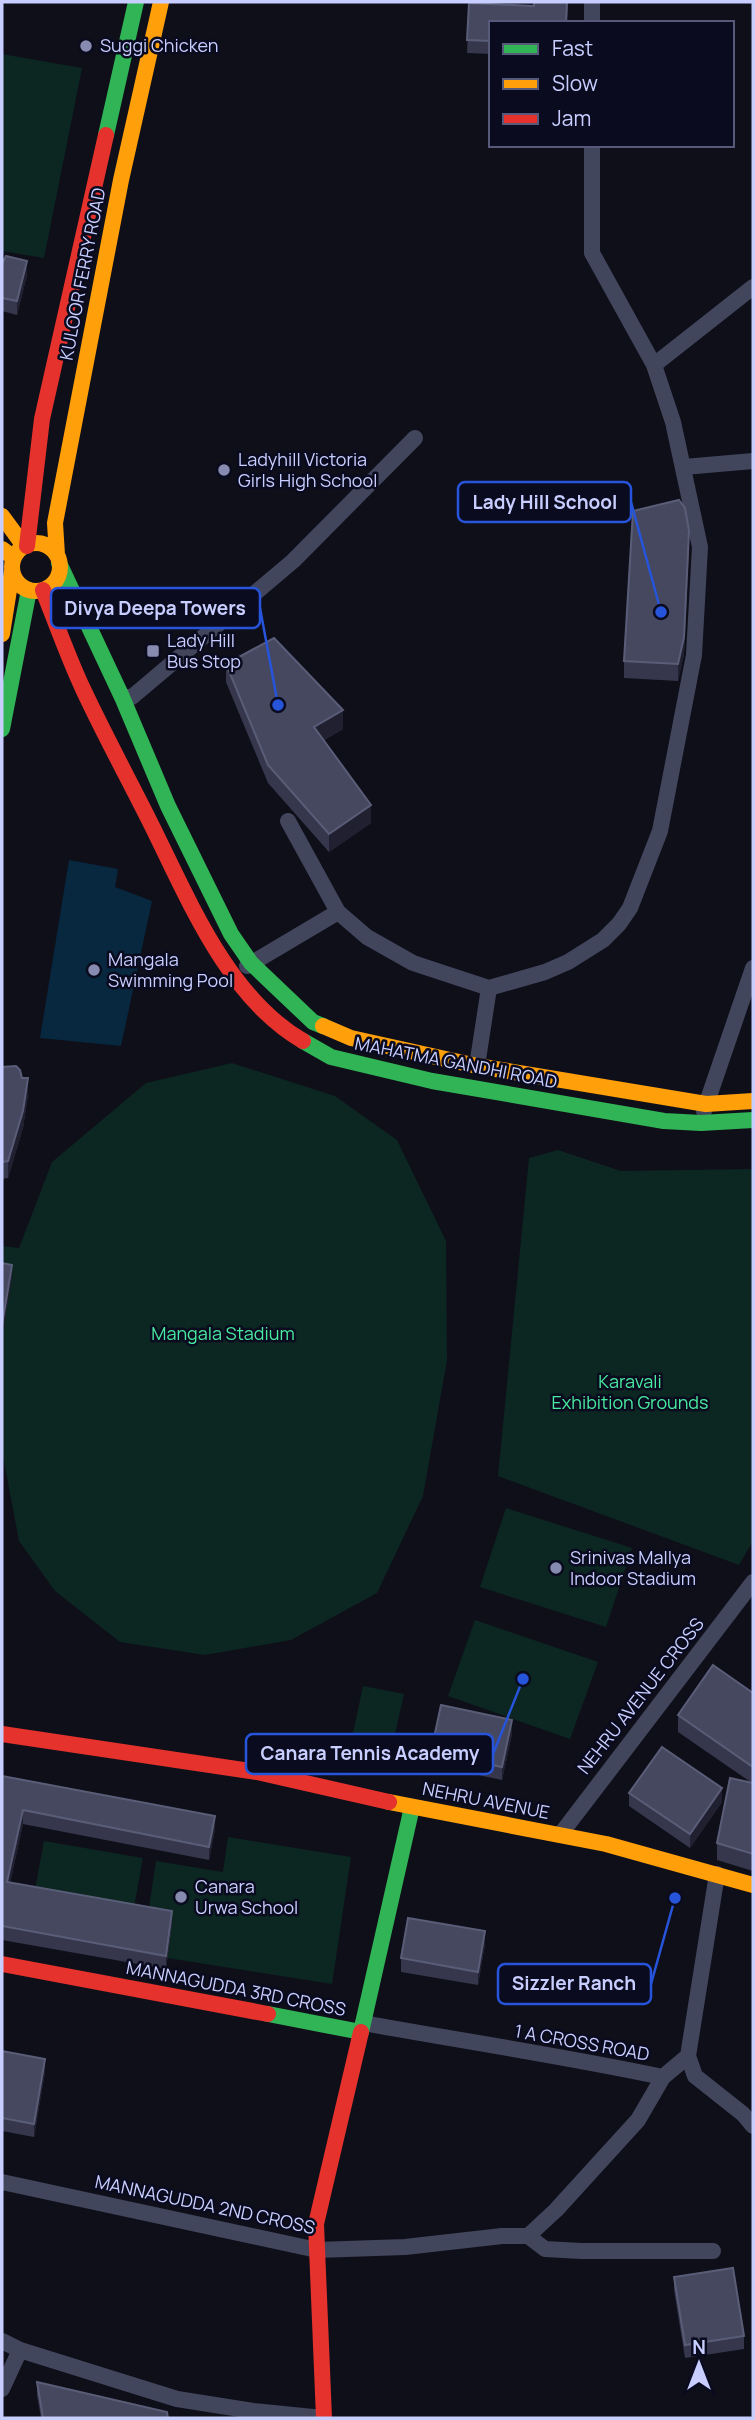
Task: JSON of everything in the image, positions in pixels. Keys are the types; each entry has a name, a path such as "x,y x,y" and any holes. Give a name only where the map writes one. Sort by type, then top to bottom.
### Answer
{"main road":[{"name":"KULOOR FERRY ROAD","path":"2,635 42,419 136,2"},
{"name":"KULOOR FERRY ROAD","path":"58,559 55,523 57,509 121,180 161,2"},
{"path":"2,516 16,554 18,583 36,590 50,587 58,577 58,559 46,545 38,543 16,554"},
{"name":"MAHATMA GANDHI ROAD","path":"58,559 122,696 168,806 231,934 251,962 313,1022 351,1038 477,1066 706,1104 753,1101"},
{"path":"2,729 36,590"},
{"name":"MAHATMA GANDHI ROAD","path":"36,590 194,910 233,975 263,1010 290,1034 331,1057 432,1081 664,1121 701,1123 753,1120"},
{"name":"NEHRU AVENUE","path":"2,1734 257,1772 412,1807 606,1844 753,1885"},
{"name":"MANNAGUDDA 3RD CROSS","path":"2,1964 362,2027 412,1807"},
{"path":"323,2418 316,2224 362,2027"}],"street":[{"path":"592,2 592,21"},
{"path":"288,821 338,912 367,937 413,963 489,988 545,972 568,962 603,940 630,908 660,831 694,655 700,547 673,422 654,365 592,253 592,147"},
{"path":"654,365 753,287"},
{"path":"122,696 132,696 293,561 415,438"},
{"path":"684,467 753,461"},
{"path":"233,975 338,912"},
{"path":"701,1123 753,968"},
{"path":"477,1066 489,988"},
{"name":"NEHRU AVENUE CROSS","path":"560,1835 753,1581"},
{"path":"716,1874 688,2056 695,2076 743,2114 753,2126"},
{"name":"1 A CROSS ROAD","path":"362,2027 593,2062 663,2077 688,2056"},
{"path":"663,2077 638,2120 556,2210 528,2236 545,2249 557,2250 713,2251"},
{"name":"MANNAGUDDA 2ND CROSS","path":"2,2182 317,2250 528,2236"},
{"path":"2,2341 20,2350 177,2399 323,2418"},
{"path":"2,2389 20,2350"}],"green space":[{"path":"2,54 82,68 44,258 2,251"},
{"name":"Mangala Stadium","path":"232,1063 335,1096 397,1140 446,1241 447,1360 423,1496 377,1593 291,1640 205,1655 120,1642 55,1591 19,1541 2,1451 2,1246 19,1248 52,1162 146,1083"},
{"name":"Karavali Exhibition Grounds","path":"558,1150 621,1171 753,1169 753,1541 739,1565 498,1476 529,1158"},
{"name":"Srinivas Mallya Indoor Stadium","path":"506,1508 632,1548 606,1627 480,1587"},
{"path":"475,1620 598,1662 570,1739 448,1696"},
{"path":"363,1686 404,1694 387,1770 347,1761"},
{"path":"228,1837 351,1857 332,1984 142,1954 156,1861 223,1872"},
{"path":"44,1841 143,1858 133,1913 34,1895"}],"water":[{"name":"Mangala Swimming Pool","path":"69,860 118,869 115,887 152,901 121,1046 40,1038"}],"building":[{"path":"534,2 567,2 566,21 489,21 489,41 467,40 469,3 534,6"},
{"path":"6,256 27,261 17,301 2,298 2,264"},
{"path":"679,500 685,508 689,531 684,637 678,664 624,661 633,511"},
{"path":"274,638 343,710 314,727 371,805 329,834 268,765 226,664"},
{"path":"16,1066 22,1078 28,1078 23,1111 8,1161 2,1162 2,1067"},
{"path":"2,1263 12,1265 2,1325"},
{"path":"713,1665 753,1693 753,1767 678,1715"},
{"path":"441,1705 512,1720 502,1767 431,1752"},
{"path":"662,1747 722,1788 690,1834 629,1793"},
{"path":"2,1776 215,1816 209,1847 23,1810 7,1882 172,1911 166,1956 2,1926"},
{"path":"730,1778 753,1783 753,1854 717,1843"},
{"path":"408,1918 485,1931 478,1972 401,1958"},
{"path":"2,2051 45,2059 34,2124 2,2118"},
{"path":"733,2268 744,2336 685,2345 674,2277"},
{"path":"37,2382 167,2412 168,2418 43,2418"}],"traffic: fast":[{"path":"106,135 136,2"},
{"path":"59,563 122,697 168,806 231,934 251,963 313,1022 323,1026"},
{"path":"2,729 29,590"},
{"path":"303,1041 331,1057 432,1081 664,1121 701,1123 753,1120"},
{"path":"268,2014 361,2032 412,1807"}],"traffic: slow":[{"path":"57,555 55,523 121,180 161,2"},
{"path":"2,516 24,546"},
{"path":"36,543 53,550 60,567 53,584 36,591 19,584 12,567 19,550 36,543"},
{"path":"2,549 14,558"},
{"path":"2,634 12,571"},
{"path":"323,1026 351,1038 477,1066 706,1104 753,1101"},
{"path":"389,1802 606,1844 753,1885"}],"traffic: jam":[{"path":"27,546 42,419 106,135"},
{"path":"43,590 91,706 212,944 252,999 276,1022 303,1041"},
{"path":"2,1734 257,1772 389,1802"},
{"path":"2,1964 268,2014"},
{"path":"324,2418 316,2224 361,2032"}],"place":[{"name":"Suggi Chicken","path":"86,46"},
{"name":"Ladyhill Victoria Girls High School","path":"224,470"},
{"name":"Lady Hill School","path":"661,612"},
{"name":"Lady Hill Bus Stop","path":"153,651"},
{"name":"Divya Deepa Towers","path":"278,705"},
{"name":"Mangala Swimming Pool","path":"94,970"},
{"name":"Srinivas Mallya Indoor Stadium","path":"556,1568"},
{"name":"Canara Tennis Academy","path":"523,1679"},
{"name":"Canara Urwa School","path":"181,1897"},
{"name":"Sizzler Ranch","path":"675,1898"}]}
